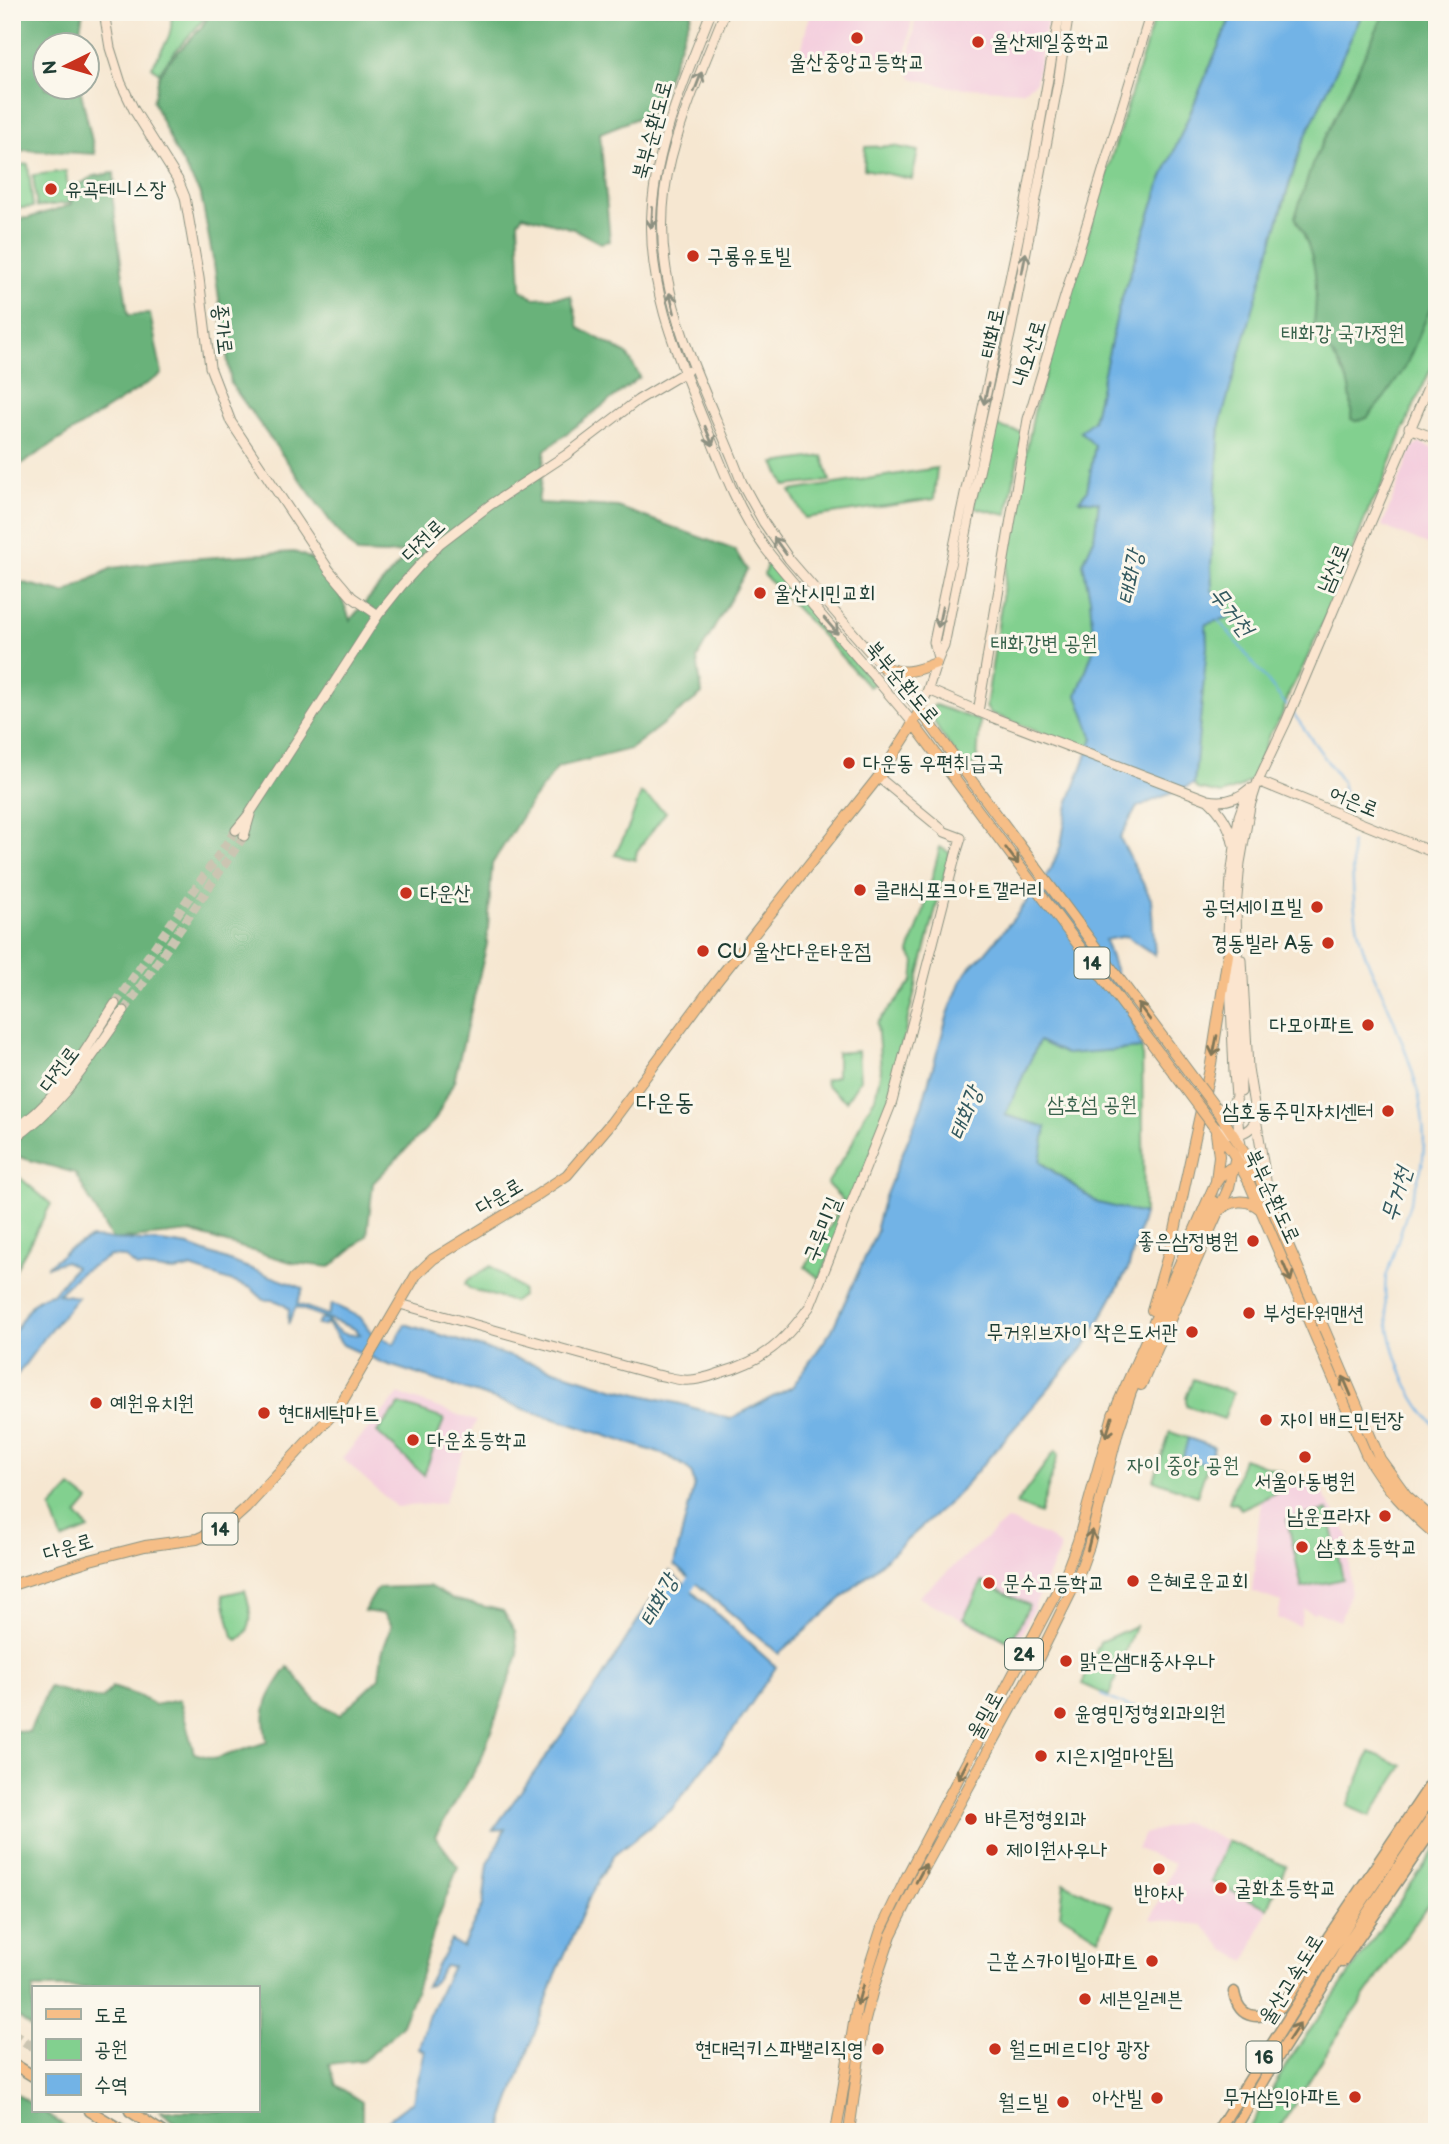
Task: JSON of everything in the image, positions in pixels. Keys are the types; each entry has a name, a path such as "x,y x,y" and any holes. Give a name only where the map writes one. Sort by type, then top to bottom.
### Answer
{"highway":[{"path":"1234,1992 1240,2010 1252,2016 1270,2014 1282,2006 1437,1775"},
{"name":"울산고속도로","path":"1233,2132 1316,1987 1352,1917 1437,1789"},
{"name":"울산고속도로","path":"1217,2132 1437,1809"},
{"path":"1316,1987 1351,1951 1437,1823"},
{"path":"1316,1987 1351,1904"},
{"path":"12,2063 32,2075"},
{"path":"92,2112 125,2132"},
{"path":"132,2112 162,2132"}],"main road":[{"name":"종가로","path":"104,12 110,48 121,83 134,110 178,180 185,197 210,366 231,422 329,570 352,597 378,615"},
{"name":"북부순환도로","path":"711,12 665,140 652,210 652,247 659,298 684,373 731,488 753,530 779,566 913,723 1239,1164 1366,1454 1394,1496 1437,1536"},
{"name":"북부순환도로","path":"724,12 675,144 663,202 663,248 667,281 677,323 742,482 764,523 789,559 920,710 1235,1135 1270,1202 1380,1459 1406,1495 1437,1523"},
{"name":"태화로","path":"937,660 934,642 1026,202 1060,12"},
{"name":"태화로","path":"920,710 944,646 973,499 1012,330 1069,12"},
{"name":"내오산로","path":"978,712 1028,419 1152,12"},
{"name":"남산로","path":"1238,1094 1228,954 1229,894 1239,816 1286,722 1437,366"},
{"name":"다전로","path":"236,830 250,813 378,615 439,544 498,499 566,455 638,400 695,367"},
{"path":"1409,428 1437,439"},
{"path":"881,666 902,673 917,670 937,660"},
{"path":"930,725 926,711 928,693 1204,799 1217,809 1228,827 1234,850"},
{"name":"다운로","path":"12,1585 123,1551 197,1539 226,1526 246,1508 339,1407 416,1275 433,1259 567,1175 611,1123 724,972 895,753 920,710"},
{"name":"구루미길","path":"400,1304 685,1380 743,1366 769,1352 791,1332 810,1306 892,1102 961,838 945,832 877,777"},
{"path":"1230,800 1241,796 1258,781"},
{"name":"남산로","path":"1238,1094 1235,943 1238,885 1248,817 1258,781"},
{"name":"어은로","path":"1258,781 1437,855"},
{"path":"1204,799 1244,802 1248,817"},
{"name":"다전로","path":"244,836 250,813"},
{"path":"1238,885 1247,1055 1270,1202"},
{"path":"1135,1364 1174,1235 1216,1040 1228,954"},
{"name":"다전로","path":"12,1131 42,1108 60,1086 115,1004"},
{"name":"다전로","path":"12,1140 47,1113 66,1092 124,1011"},
{"path":"1214,1106 1228,1108 1234,1104 1238,1094"},
{"path":"1110,1463 1120,1433 1239,1164 1235,1135 1238,1094"},
{"path":"1212,1124 1221,1132 1235,1135 1251,1129 1257,1116"},
{"path":"1212,1124 1219,1163 1215,1184"},
{"path":"1135,1364 1215,1184 1227,1168 1239,1164 1253,1171 1259,1178"},
{"path":"1217,1213 1227,1205 1239,1201 1260,1209"},
{"name":"울밀로","path":"849,2132 863,2028 888,1942 920,1874 1034,1667 1076,1582 1089,1546 1121,1421 1141,1367 1214,1202"},
{"name":"울밀로","path":"835,2132 857,2005 881,1930 1065,1576 1078,1541 1110,1423 1135,1364"}],"shaded area":[{"name":"울산중앙고등학교","path":"810,12 913,12 905,65 844,53 808,64 799,61"},
{"name":"울산제일중학교","path":"916,12 1049,12 1036,82 1022,91 949,87 912,78 908,71"},
{"path":"1420,443 1437,450 1437,549 1382,526 1413,446"},
{"name":"다운초등학교","path":"399,1394 476,1421 444,1503 396,1507 342,1458"},
{"name":"삼호초등학교","path":"1313,1478 1348,1534 1350,1593 1340,1621 1304,1609 1299,1626 1278,1618 1281,1602 1252,1592 1261,1499"},
{"name":"문수고등학교","path":"1007,1520 1048,1537 1061,1547 1016,1647 918,1597"},
{"name":"굴화초등학교","path":"1184,1822 1286,1866 1246,1961 1225,1950 1203,1925 1151,1919 1174,1864 1137,1849 1144,1834"}],"green space":[{"path":"12,12 83,12 79,32 32,32 32,102 83,102 95,154 25,150 12,153"},
{"path":"171,12 209,12 159,73 152,67 167,41 171,29"},
{"path":"211,12 692,12 655,111 600,133 610,241 600,243 574,229 523,215 518,221 521,290 533,298 571,296 579,328 627,354 640,377 545,450 538,503 618,507 735,550 747,570 697,658 702,694 630,749 558,767 529,805 492,864 487,944 454,1081 435,1120 373,1183 367,1236 330,1267 294,1263 190,1232 112,1240 75,1173 12,1155 12,580 65,593 112,568 186,559 294,552 316,562 331,578 350,620 410,551 357,553 335,528 231,384 201,195 174,148 153,101 159,76 168,62 200,29"},
{"name":"태화강변 공원","path":"1156,12 1233,12 1160,184 1119,307 1093,421 1095,446 1087,491 1080,501 1099,501 1094,539 1083,563 1090,598 1094,648 1077,695 1093,738 1088,751 990,713 986,707 1015,510 1035,407"},
{"name":"태화강 국가정원","path":"1363,12 1437,12 1437,356 1378,494 1371,503 1338,589 1290,691 1281,717 1269,735 1253,778 1241,787 1221,794 1198,789 1194,784 1207,646 1206,624 1230,617 1212,590 1211,565 1220,424 1302,144"},
{"path":"1385,12 1437,12 1437,293 1405,368 1367,418 1355,421 1351,419 1350,392 1343,371 1313,332 1315,272 1303,232 1295,217 1312,165"},
{"path":"893,146 918,151 912,179 864,169 865,147"},
{"name":"유곡테니스장","path":"28,164 33,207 12,209 12,166"},
{"name":"유곡테니스장","path":"66,171 69,203 37,207 33,175"},
{"path":"114,173 115,193 112,194 128,315 150,314 162,374 12,470 12,219 28,218 71,205 71,189 94,176"},
{"path":"992,425 1023,433 1007,515 973,507"},
{"path":"823,456 830,481 785,486 774,463"},
{"path":"937,468 934,499 805,518 790,491"},
{"path":"767,563 874,684 869,687 764,575"},
{"path":"935,705 980,721 977,761 967,770 939,731 929,711"},
{"path":"641,793 666,812 637,851 635,860 615,855"},
{"path":"940,847 950,853 908,1018 889,1110 820,1279 805,1267 843,1200 827,1184 851,1146 864,1115 875,1098 881,1070 877,1023 913,981 915,962 909,952 923,913"},
{"name":"삼호섬 공원","path":"1039,1041 1066,1054 1142,1048 1144,1214 1098,1203 1040,1161 1005,1115"},
{"path":"858,1051 860,1080 846,1101 826,1085 825,1080 837,1076 837,1053"},
{"path":"12,1171 51,1204 12,1276"},
{"path":"491,1266 522,1290 522,1296 514,1302 470,1289 465,1284"},
{"path":"1193,1379 1233,1393 1224,1419 1186,1406"},
{"path":"400,1404 444,1419 424,1475 377,1432"},
{"name":"자이 중앙 공원","path":"1170,1432 1214,1447 1197,1496 1154,1480"},
{"path":"1055,1451 1058,1455 1040,1514 1016,1504"},
{"path":"1243,1458 1283,1472 1280,1491 1241,1509 1237,1504 1229,1502"},
{"path":"71,1487 89,1501 77,1515 89,1529 62,1540 51,1508"},
{"path":"1328,1510 1343,1579 1302,1588 1287,1519"},
{"path":"982,1582 1029,1605 1011,1643 964,1618"},
{"path":"429,1586 452,1599 503,1611 515,1631 518,1655 481,1760 435,1836 458,1867 437,1921 418,1984 401,2027 364,2060 329,2064 336,2085 362,2102 362,2132 188,2132 161,2112 259,2112 259,1986 32,1986 32,2028 12,2013 12,1730 29,1732 49,1687 102,1699 112,1687 139,1696 154,1705 180,1700 194,1753 215,1759 267,1742 264,1720 267,1702 288,1667 315,1700 340,1715 379,1678 382,1653 392,1625 384,1614 364,1611 378,1588"},
{"path":"245,1590 250,1623 248,1630 238,1640 233,1637 223,1595"},
{"path":"1135,1626 1109,1696 1082,1684 1100,1642"},
{"path":"1370,1752 1403,1766 1370,1816 1347,1806"},
{"path":"1227,1841 1286,1866 1268,1908 1211,1882"},
{"path":"1437,1847 1437,1891 1334,2041 1277,2132 1247,2132 1288,2062"},
{"path":"1064,1883 1112,1906 1099,1938 1060,1914"},
{"path":"12,2091 32,2104 32,2112 44,2112 74,2132 12,2132"}],"water":[{"path":"1233,12 1363,12 1302,144 1220,424 1211,565 1212,590 1230,617 1206,624 1207,646 1194,784 1137,807 1120,838 1151,899 1155,955 1126,936 1105,940 1142,1048 1066,1054 1039,1041 1005,1115 1046,1127 1040,1162 1098,1203 1144,1214 1128,1269 1086,1345 953,1499 779,1654 674,1565 694,1485 686,1467 668,1456 383,1363 343,1345 327,1323 323,1326 317,1325 319,1320 325,1318 340,1332 348,1335 360,1334 353,1328 296,1307 288,1324 289,1309 278,1302 264,1300 251,1288 191,1268 174,1271 137,1267 124,1257 110,1256 81,1272 58,1294 78,1297 12,1382 12,1347 15,1342 12,1336 33,1304 46,1295 53,1294 75,1267 65,1261 46,1267 69,1249 91,1238 189,1246 303,1288 297,1304 328,1315 332,1304 360,1317 371,1332 394,1344 405,1324 616,1389 730,1419 792,1387 832,1330 877,1231 882,1204 922,1105 948,1014 960,983 969,968 1015,917 1051,869 1061,845 1068,804 1093,738 1077,695 1094,648 1090,598 1083,563 1094,539 1099,502 1079,500 1087,491 1095,446 1080,431 1093,421 1119,307 1160,184"},
{"path":"1188,1438 1214,1447 1207,1465 1183,1457"},
{"path":"669,1571 776,1667 732,1732 671,1810 613,1856 590,1896 556,1974 504,2118 503,2132 387,2132 388,2120 413,2101 425,2051 419,2048 428,2017 452,1966 445,1966 431,1985 426,1986 451,1940 462,1947 483,1905 488,1864 505,1829 493,1830 598,1684"}],"waterway":[{"name":"무거천","path":"1219,620 1287,706"},
{"name":"무거천","path":"1293,713 1342,782 1348,808"},
{"name":"무거천","path":"1351,842 1357,926 1368,962 1402,1040 1415,1082 1423,1124 1422,1166 1386,1277 1387,1316 1396,1357 1404,1377 1425,1413 1437,1427"},
{"name":"태화강","path":"682,1600 699,1568"},
{"path":"1101,1695 1133,1708 1134,1706"}],"tunnel":[{"path":"115,1004 236,830"},
{"path":"124,1011 244,836"},
{"path":"1215,1202 1227,1171"},
{"path":"12,2033 32,2046"}],"place":[{"name":"울산중앙고등학교","path":"857,38"},
{"name":"울산제일중학교","path":"978,42"},
{"name":"유곡테니스장","path":"51,189"},
{"name":"구룡유토빌","path":"693,256"},
{"name":"울산시민교회","path":"760,593"},
{"name":"다운동 우편취급국","path":"849,763"},
{"name":"클래식포크아트갤러리","path":"860,890"},
{"name":"다운산","path":"406,893"},
{"name":"공덕세이프빌","path":"1317,907"},
{"name":"경동빌라 A동","path":"1328,943"},
{"name":"CU 울산다운타운점","path":"703,951"},
{"name":"다모아파트","path":"1368,1025"},
{"name":"삼호동주민자치센터","path":"1388,1111"},
{"name":"좋은삼정병원","path":"1253,1241"},
{"name":"부성타워맨션","path":"1249,1313"},
{"name":"무거위브자이 작은도서관","path":"1192,1332"},
{"name":"예원유치원","path":"96,1403"},
{"name":"현대세탁마트","path":"264,1413"},
{"name":"자이 배드민턴장","path":"1266,1420"},
{"name":"다운초등학교","path":"413,1440"},
{"name":"서울아동병원","path":"1305,1457"},
{"name":"남운프라자","path":"1385,1516"},
{"name":"삼호초등학교","path":"1302,1547"},
{"name":"은혜로운교회","path":"1133,1581"},
{"name":"문수고등학교","path":"989,1583"},
{"name":"맑은샘대중사우나","path":"1066,1661"},
{"name":"윤영민정형외과의원","path":"1060,1713"},
{"name":"지은지얼마안됨","path":"1041,1756"},
{"name":"바른정형외과","path":"971,1819"},
{"name":"제이원사우나","path":"992,1850"},
{"name":"반야사","path":"1159,1869"},
{"name":"굴화초등학교","path":"1221,1888"},
{"name":"근훈스카이빌아파트","path":"1152,1961"},
{"name":"세븐일레븐","path":"1085,1999"},
{"name":"현대럭키스파밸리직영","path":"878,2049"},
{"name":"월드메르디앙 광장","path":"995,2049"},
{"name":"무거삼익아파트","path":"1355,2097"},
{"name":"아산빌","path":"1157,2098"},
{"name":"월드빌","path":"1063,2102"}],"district":[{"name":"다운동","path":"665,1102"}]}
